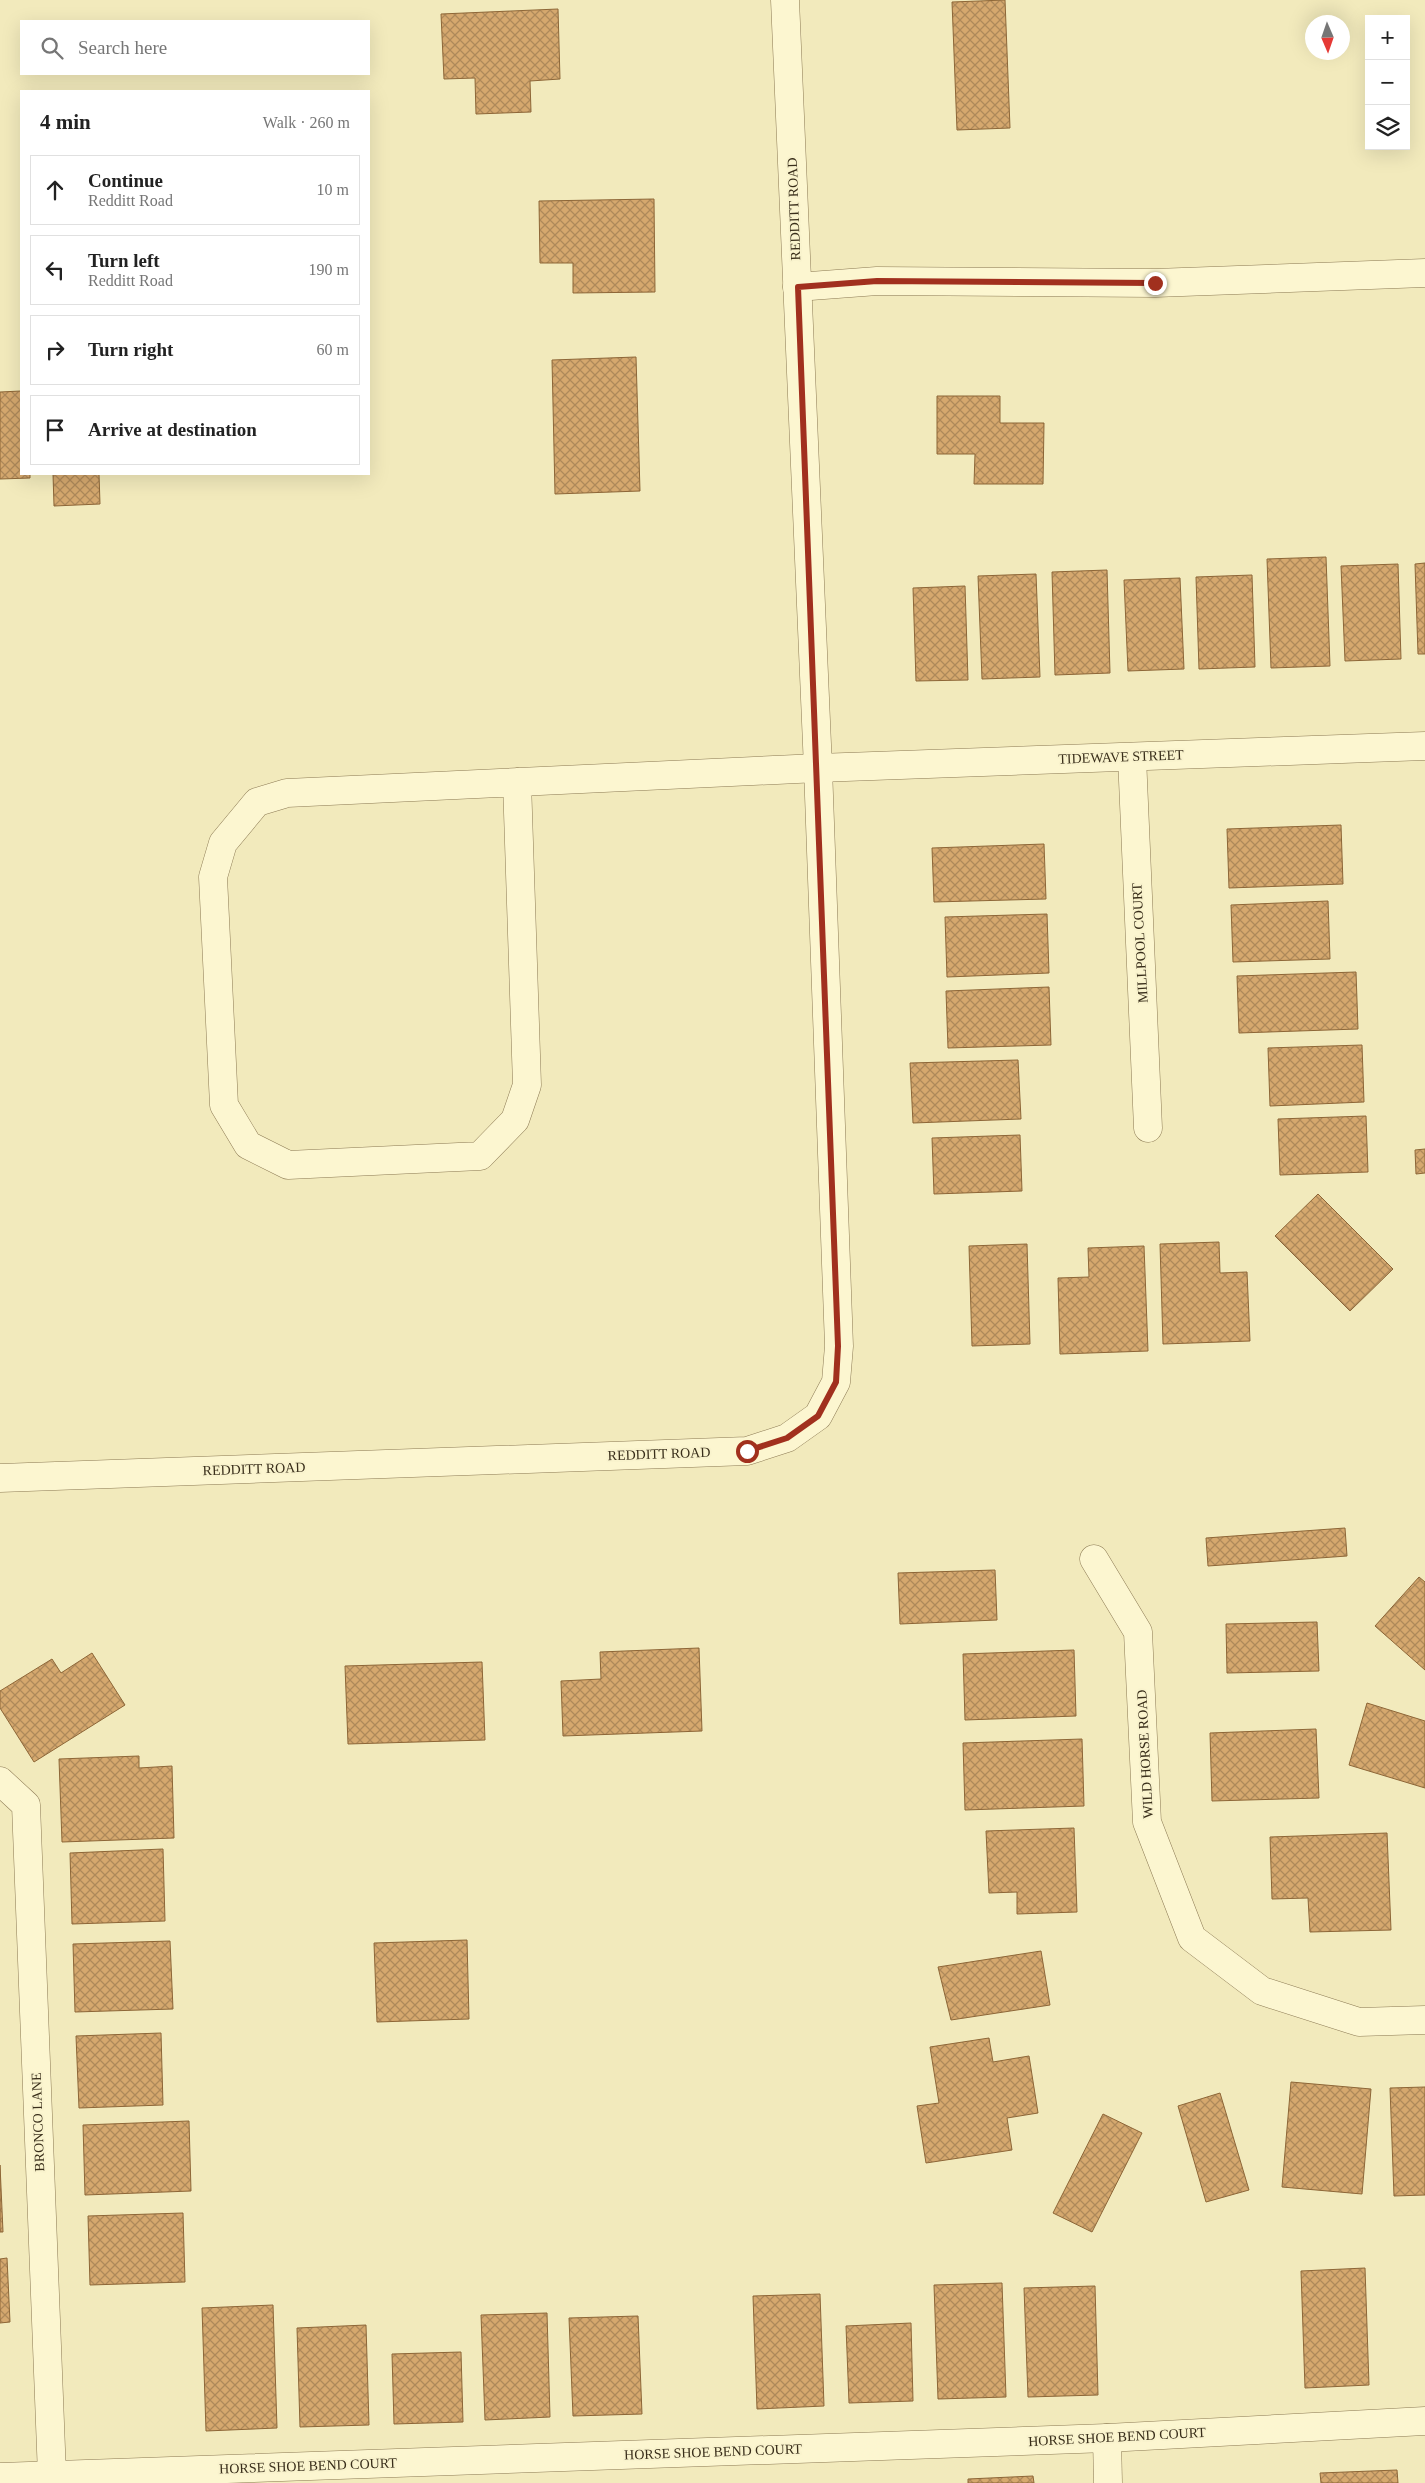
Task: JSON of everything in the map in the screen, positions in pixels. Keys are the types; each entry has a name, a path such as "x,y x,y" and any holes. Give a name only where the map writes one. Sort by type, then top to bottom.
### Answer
{"street":[{"name":"REDDITT ROAD","path":"0,1478 747,1451 787,1438 818,1416 836,1382 838,1346 818,768 785,0"},
{"path":"798,287 877,281 1155,283 1425,273"},
{"name":"TIDEWAVE STREET","path":"517,782 527,1085 514,1120 480,1156 288,1165 248,1145 224,1105 213,877 223,843 257,802 287,793 517,782 818,768 1425,746"},
{"name":"MILLPOOL COURT","path":"1132,757 1148,1128"},
{"name":"WILD HORSE ROAD","path":"1094,1559 1138,1632 1147,1822 1192,1938 1262,1991 1359,2022 1425,2020"},
{"name":"BRONCO LANE","path":"0,1780 26,1804 52,2475"},
{"name":"HORSE SHOE BEND COURT","path":"0,2477 1107,2438 1425,2421"},
{"path":"1107,2438 1108,2483"}],"building":[{"path":"1005,0 1010,128 957,130 952,2"},
{"path":"558,9 560,79 530,81 531,112 476,114 475,78 444,79 441,14"},
{"path":"654,199 655,292 573,293 573,263 540,263 539,201"},
{"path":"636,357 640,491 555,494 552,360"},
{"path":"20,391 20,475 30,475 30,478 0,479 0,392"},
{"path":"937,396 1000,396 1000,423 1044,423 1043,484 974,484 975,454 937,454"},
{"path":"53,475 99,475 100,504 54,506"},
{"path":"1326,557 1330,666 1271,668 1267,559"},
{"path":"1425,563 1425,654 1418,654 1415,564"},
{"path":"1398,564 1401,659 1345,661 1341,566"},
{"path":"1107,570 1110,673 1055,675 1052,572"},
{"path":"1036,574 1040,677 982,679 978,576"},
{"path":"1252,575 1255,667 1199,669 1196,577"},
{"path":"1180,578 1184,669 1128,671 1124,580"},
{"path":"965,586 968,680 916,681 913,588"},
{"path":"1341,825 1343,884 1229,888 1227,829"},
{"path":"1044,844 1046,899 934,902 932,848"},
{"path":"1328,901 1330,959 1233,962 1231,905"},
{"path":"1047,914 1049,973 947,977 945,917"},
{"path":"1356,972 1358,1029 1239,1033 1237,976"},
{"path":"1049,987 1051,1045 948,1048 946,991"},
{"path":"1362,1045 1364,1102 1270,1106 1268,1048"},
{"path":"1018,1060 1021,1119 913,1123 910,1063"},
{"path":"1366,1116 1368,1172 1280,1175 1278,1119"},
{"path":"1020,1135 1022,1191 934,1194 932,1138"},
{"path":"1425,1149 1425,1173 1416,1174 1415,1150"},
{"path":"1318,1194 1393,1269 1350,1311 1275,1236"},
{"path":"1219,1242 1220,1273 1247,1272 1250,1341 1163,1344 1160,1244"},
{"path":"1027,1244 1030,1344 972,1346 969,1246"},
{"path":"1144,1246 1148,1351 1060,1354 1058,1278 1089,1277 1088,1248"},
{"path":"1345,1528 1347,1556 1208,1566 1206,1538"},
{"path":"995,1570 997,1620 900,1624 898,1573"},
{"path":"1419,1577 1425,1582 1425,1670 1375,1626"},
{"path":"1317,1622 1319,1671 1227,1673 1226,1624"},
{"path":"699,1648 702,1731 563,1736 561,1681 601,1679 600,1652"},
{"path":"1074,1650 1076,1716 965,1720 963,1654"},
{"path":"92,1653 125,1705 34,1762 0,1708 0,1691 52,1659 61,1673"},
{"path":"482,1662 485,1740 348,1744 345,1666"},
{"path":"1367,1703 1425,1721 1425,1788 1349,1765"},
{"path":"1316,1729 1319,1798 1212,1801 1210,1733"},
{"path":"1082,1739 1084,1806 965,1810 963,1743"},
{"path":"139,1756 139,1768 172,1766 174,1838 62,1842 59,1759"},
{"path":"1074,1828 1077,1912 1017,1914 1017,1892 989,1893 986,1831"},
{"path":"1387,1833 1391,1930 1310,1932 1308,1898 1272,1899 1270,1837"},
{"path":"163,1849 165,1921 72,1924 70,1853"},
{"path":"467,1940 469,2019 377,2022 374,1943"},
{"path":"170,1941 173,2009 75,2012 73,1944"},
{"path":"1041,1951 1050,2005 951,2020 938,1967"},
{"path":"161,2033 163,2105 79,2108 76,2036"},
{"path":"989,2038 993,2062 1029,2056 1038,2113 1007,2118 1012,2150 926,2163 917,2106 939,2103 930,2047"},
{"path":"1291,2082 1371,2089 1362,2194 1282,2187"},
{"path":"1425,2087 1425,2195 1394,2196 1390,2088"},
{"path":"1220,2093 1249,2190 1206,2202 1178,2106"},
{"path":"1103,2114 1142,2133 1092,2232 1053,2213"},
{"path":"189,2121 191,2191 85,2195 83,2125"},
{"path":"0,2165 3,2232 0,2232"},
{"path":"183,2213 185,2282 90,2285 88,2216"},
{"path":"7,2258 10,2322 0,2323 0,2259"},
{"path":"1365,2268 1369,2385 1305,2388 1301,2271"},
{"path":"1002,2283 1006,2397 938,2399 934,2285"},
{"path":"1095,2286 1098,2395 1028,2397 1024,2288"},
{"path":"820,2294 824,2406 757,2409 753,2296"},
{"path":"273,2305 277,2428 206,2431 202,2308"},
{"path":"547,2313 550,2417 485,2420 481,2315"},
{"path":"638,2316 642,2414 573,2416 569,2318"},
{"path":"911,2323 913,2401 849,2403 846,2326"},
{"path":"366,2325 369,2425 300,2427 297,2328"},
{"path":"461,2352 463,2422 394,2424 392,2354"},
{"path":"1397,2470 1398,2483 1321,2483 1320,2473"},
{"path":"1033,2476 1034,2483 968,2483 968,2479"}],"route":[{"path":"747,1451 787,1438 818,1416 836,1382 838,1346 818,768 798,287 877,281 1155,283"}]}
